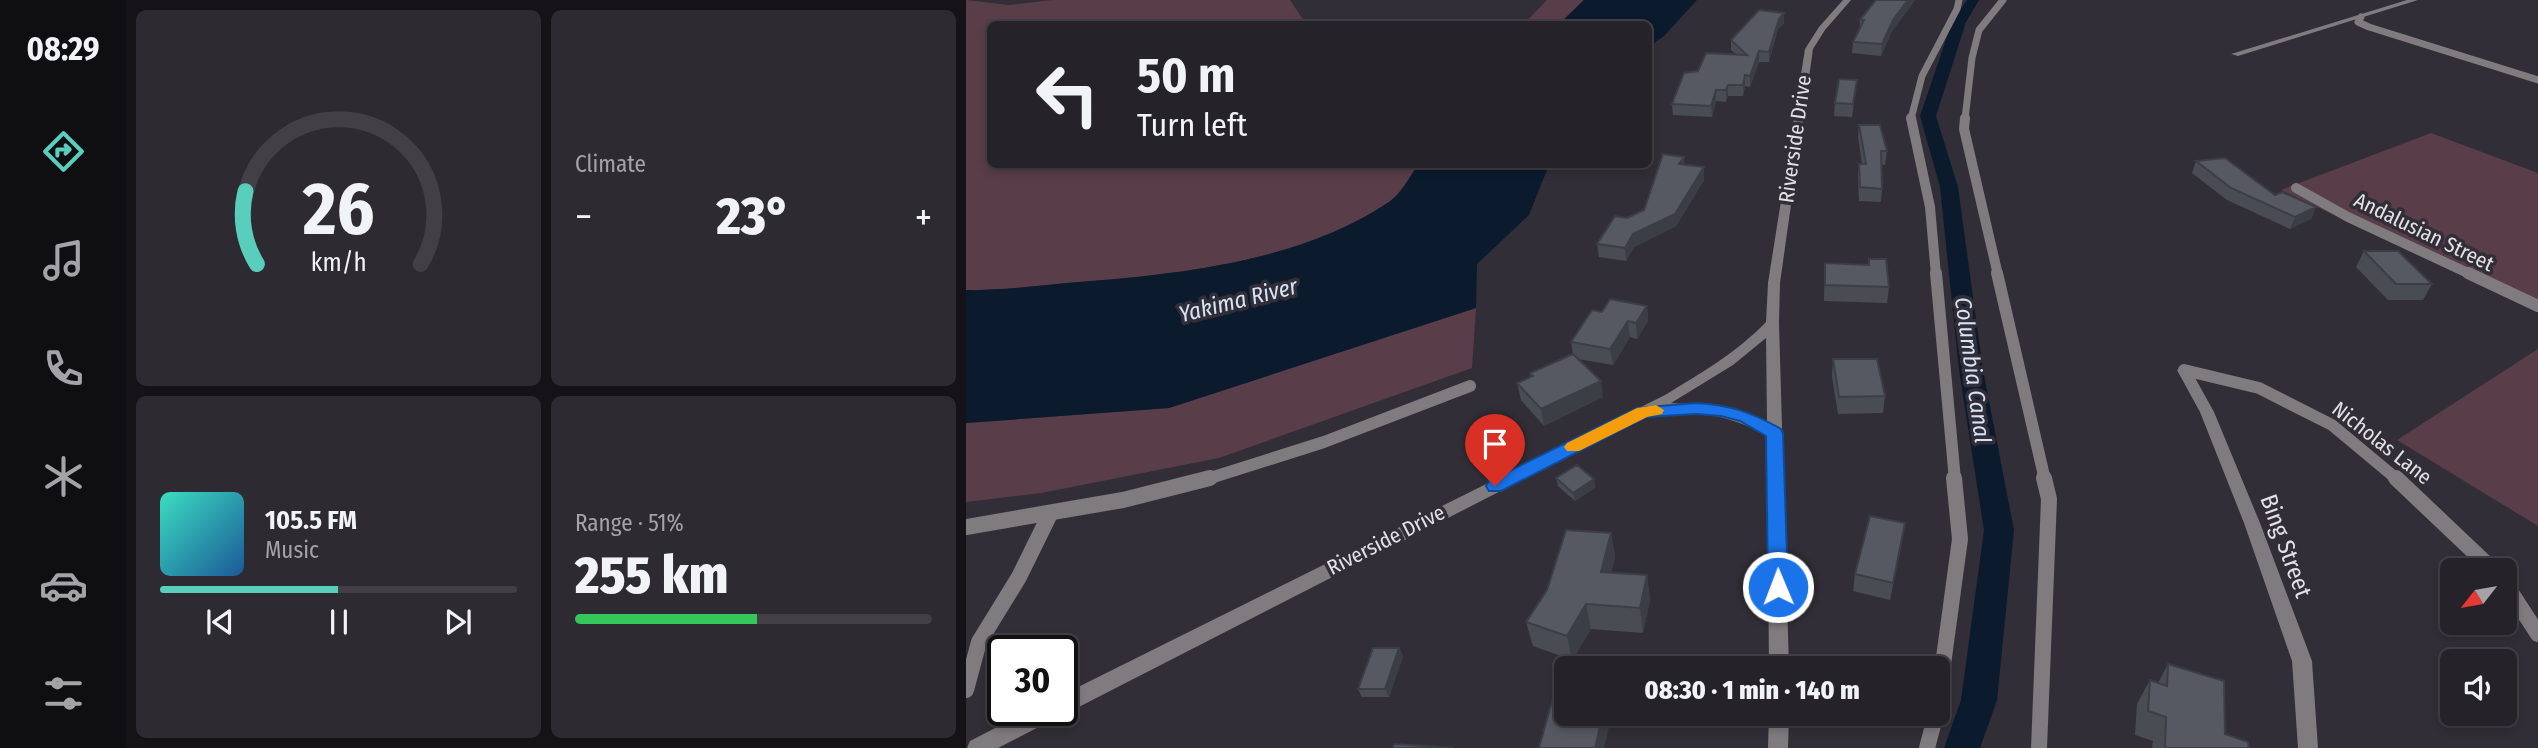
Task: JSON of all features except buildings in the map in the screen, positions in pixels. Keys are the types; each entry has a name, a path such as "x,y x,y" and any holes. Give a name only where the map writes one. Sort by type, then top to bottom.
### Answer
{"street":[{"name":"Riverside Drive","path":"1078,697 1643,412 1728,362 1754,342 1772,323 1774,283 1809,49 1828,20 1847,0"},
{"path":"2235,54 2414,0"},
{"path":"1772,323 1779,656"},
{"name":"Bing Street","path":"2184,370 2207,412 2252,523 2302,661 2308,748"},
{"path":"1643,412 1671,408 1721,410 1746,417 1774,433"},
{"path":"977,748 1020,726"},
{"path":"1778,748 1779,726"}],"lane":[{"path":"1944,656 1960,539 1930,207 1911,117 1922,76 1957,9 1959,0"},
{"path":"2003,0 1979,30 1972,58 1964,129 2049,499 2039,748"},
{"path":"2361,17 2358,22 2369,27 2538,80"},
{"name":"Andalusian Street","path":"2295,188 2369,227 2538,306"},
{"name":"Nicholas Lane","path":"2184,370 2259,388 2332,425 2409,489 2481,558"},
{"path":"966,527 1050,514 1173,488 1286,455 1384,422 1470,386"},
{"path":"966,690 979,642 1019,577 1050,514"},
{"path":"2517,602 2538,634"},
{"path":"1927,748 1933,726"}],"shaded area":[{"path":"966,0 1009,5 1052,0 1290,0 1304,21 987,21 987,168 1416,168 1393,199 1354,223 1275,252 1234,262 1149,276 966,290"},
{"path":"1547,0 1584,0 1562,21 1527,21"},
{"path":"2431,133 2538,173 2538,311 2281,190"},
{"path":"1476,308 1472,368 1219,458 1041,493 966,502 966,423 1169,408"},
{"path":"2538,349 2538,526 2397,440"}],"water":[{"path":"1584,0 1697,0 1665,35 1652,45 1652,21 1562,21"},
{"name":"Yakima River","path":"1416,168 1548,168 1529,215 1477,264 1476,308 1169,408 966,423 966,290 1149,276 1234,262 1315,239 1354,223 1389,202"}],"waterway":[{"name":"Columbia Canal","path":"1962,748 1979,700 1999,530 1971,370 1949,187 1928,116 1959,22 1973,0"}],"slow traffic":[{"path":"1573,447 1643,412 1656,410"}],"route":[{"path":"1495,486 1643,412 1696,408 1721,410 1746,417 1774,433 1778,587"}]}
